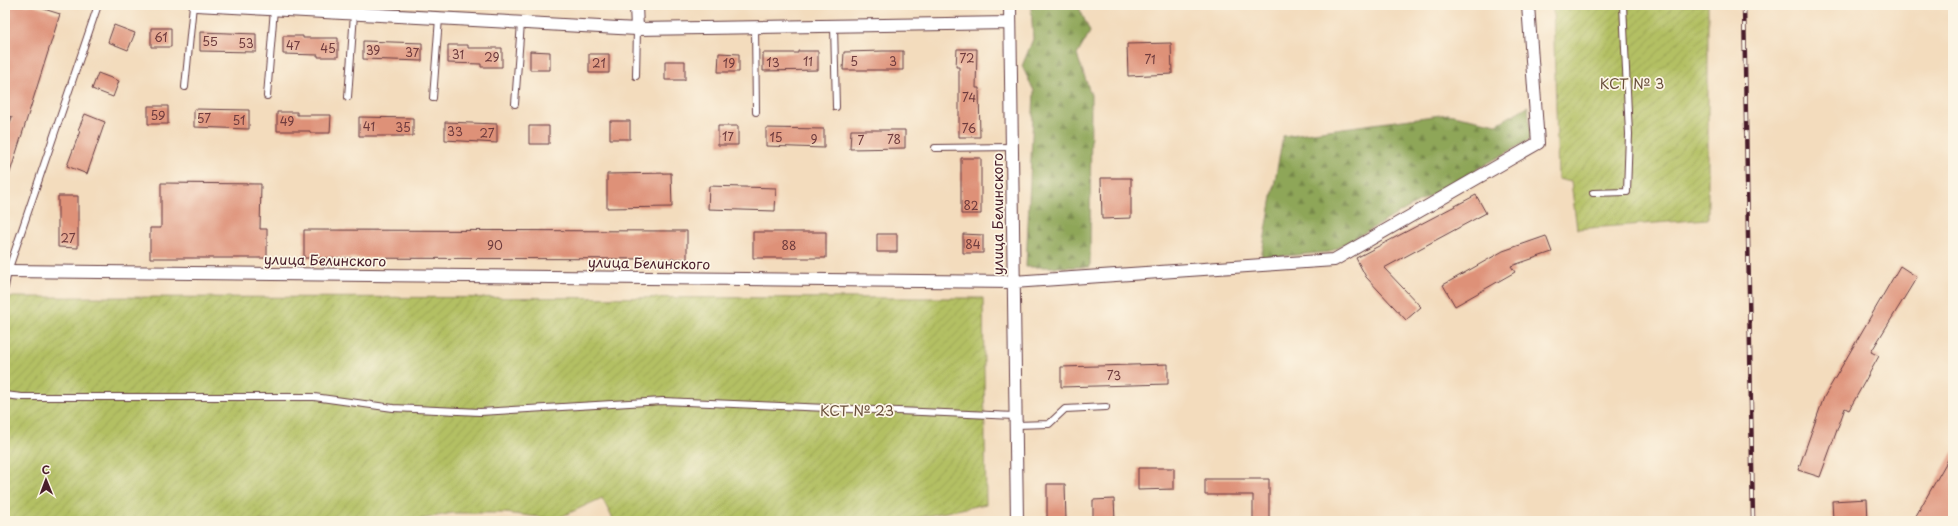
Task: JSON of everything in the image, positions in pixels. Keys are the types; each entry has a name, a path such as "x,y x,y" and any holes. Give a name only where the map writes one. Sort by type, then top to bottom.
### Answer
{"street":[{"path":"196,5 637,29 1010,23"},
{"path":"636,5 637,29"},
{"name":"улица Белинского","path":"6,270 1013,282 1010,5"},
{"path":"1017,521 1013,282 1334,260 1538,143 1528,5"}],"lane":[{"path":"5,287 6,270 98,5"},
{"path":"185,87 193,5"},
{"path":"1593,193 1627,192 1629,134 1623,5"},
{"path":"267,96 274,9"},
{"path":"348,97 354,14"},
{"path":"433,98 439,18"},
{"path":"516,104 521,23"},
{"path":"834,26 836,107"},
{"path":"755,27 756,112"},
{"path":"636,76 637,29"},
{"path":"935,148 1012,147"},
{"path":"5,395 22,397 314,397 393,408 480,412 663,401 1049,424 1065,409 1106,407"}],"green space":[{"path":"1031,5 1078,5 1090,32 1077,55 1091,95 1090,267 1026,267 1034,91 1022,66 1033,39"},
{"name":"КСТ № 3","path":"1553,5 1708,5 1708,219 1577,229 1571,182 1558,179"},
{"path":"1528,106 1531,139 1330,252 1261,258 1283,136 1448,114 1497,124"},
{"name":"КСТ № 23","path":"5,297 983,298 986,504 902,521 614,521 602,498 556,519 505,513 452,513 412,521 5,521"}],"building":[{"path":"5,5 31,5 60,14 7,182 5,182 5,139 12,117 5,115"},
{"path":"114,25 135,33 128,50 108,42"},
{"path":"151,28 171,28 171,47 151,47"},
{"path":"200,32 256,34 256,52 200,51"},
{"path":"283,36 303,36 303,38 338,38 338,57 283,54"},
{"path":"363,41 422,43 422,61 363,59"},
{"path":"1171,43 1172,74 1128,76 1127,44"},
{"path":"448,45 468,45 468,48 502,48 502,67 481,67 481,64 448,63"},
{"path":"957,49 977,49 976,88 979,88 980,137 959,137 959,67 956,67"},
{"path":"530,51 550,52 550,70 530,70"},
{"path":"798,51 818,51 818,70 763,71 763,53 798,53"},
{"path":"903,51 903,70 843,70 844,52"},
{"path":"719,53 739,54 739,72 718,72"},
{"path":"589,54 609,54 609,73 589,73"},
{"path":"665,61 685,61 685,80 665,80"},
{"path":"98,73 119,81 113,97 92,89"},
{"path":"148,106 168,106 168,124 148,124"},
{"path":"194,109 249,110 249,129 194,127"},
{"path":"277,112 297,112 297,115 331,115 330,133 310,133 310,131 277,131"},
{"path":"85,114 105,122 87,174 67,166 80,131 78,130"},
{"path":"359,117 413,118 413,136 359,136"},
{"path":"610,121 630,121 630,139 610,139"},
{"path":"445,122 497,124 497,143 445,140"},
{"path":"529,126 549,126 549,144 529,144"},
{"path":"718,126 738,126 738,145 718,145"},
{"path":"766,128 824,129 824,148 766,146"},
{"path":"851,130 905,130 905,148 850,149"},
{"path":"961,158 981,158 981,214 961,214"},
{"path":"671,173 672,207 607,208 607,174"},
{"path":"1101,178 1131,178 1131,218 1102,219"},
{"path":"161,183 261,184 260,229 267,229 267,258 150,258 150,228 161,228"},
{"path":"709,186 776,188 775,211 708,209"},
{"path":"1476,195 1486,213 1384,268 1421,307 1406,320 1366,277 1356,258"},
{"path":"58,196 78,196 78,248 58,247"},
{"path":"304,230 687,231 687,259 304,258"},
{"path":"753,232 826,232 826,258 753,258"},
{"path":"877,234 897,234 897,252 877,252"},
{"path":"963,234 983,235 983,253 963,253"},
{"path":"1546,236 1552,252 1511,266 1515,272 1455,306 1443,285 1503,251"},
{"path":"1900,266 1917,277 1871,352 1879,356 1849,410 1845,408 1820,477 1798,470 1824,397"},
{"path":"1168,364 1168,384 1061,387 1061,367"},
{"path":"1953,451 1953,521 1913,521"},
{"path":"1138,468 1174,468 1174,489 1138,490"},
{"path":"1205,479 1269,479 1269,521 1253,521 1253,495 1205,495"},
{"path":"1047,484 1065,484 1066,521 1047,521"},
{"path":"1114,499 1115,521 1093,521 1093,500"},
{"path":"1867,499 1868,521 1833,521 1832,501"}],"railway":[{"path":"1744,5 1753,521"}]}
